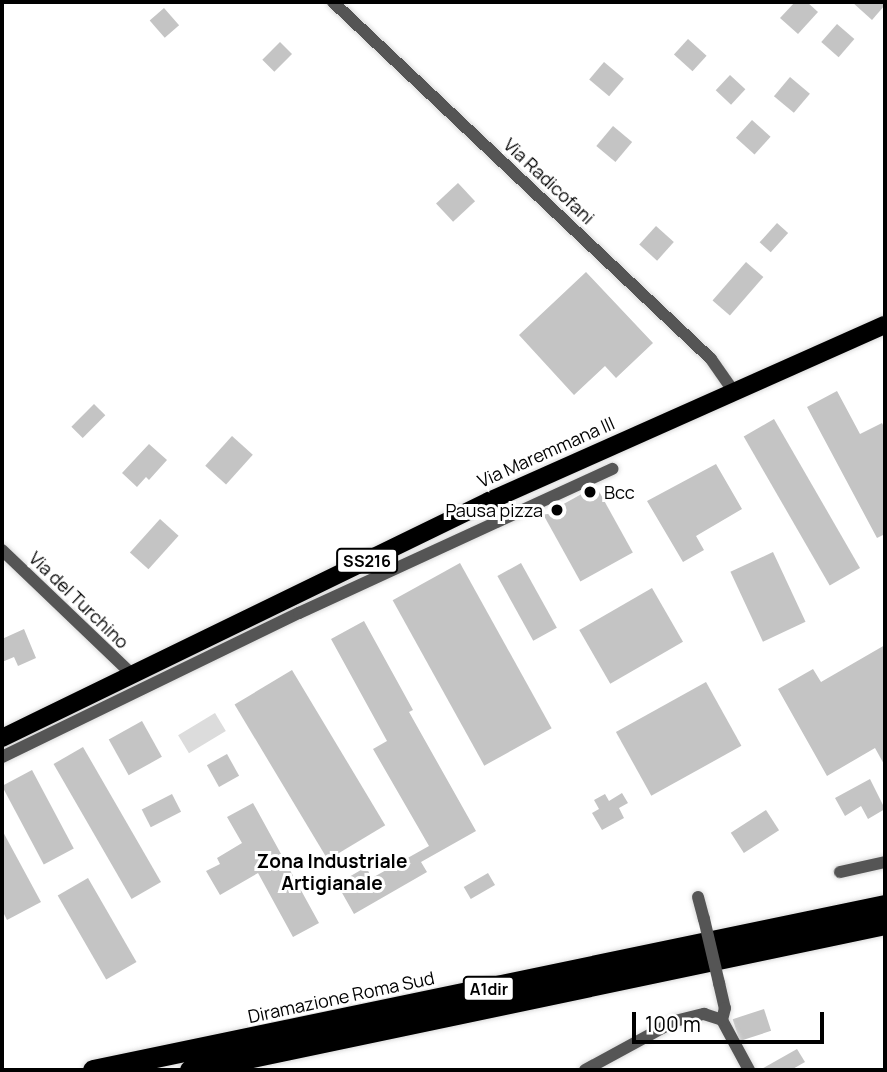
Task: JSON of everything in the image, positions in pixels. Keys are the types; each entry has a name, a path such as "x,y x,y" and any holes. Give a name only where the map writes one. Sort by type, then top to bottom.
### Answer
{"highway":[{"name":"Diramazione Roma Sud","path":"93,1070 885,905"},
{"name":"A1dir","path":"190,1070 885,924"}],"main road":[{"name":"Via Maremmana III","path":"2,738 489,500 885,325"}],"street":[{"name":"Via Radicofani","path":"333,2 710,359 734,392"},
{"path":"2,757 289,618 455,543 479,528 612,469"},
{"name":"Via del Turchino","path":"2,550 133,675"},
{"path":"840,872 885,862"},
{"path":"698,897 726,1008 722,1020"},
{"path":"585,1070 675,1021 704,1014 722,1020 749,1070"}],"shaded area":[{"path":"215,713 226,731 189,753 178,735"}],"building":[{"path":"795,2 807,2 818,12 798,34 780,18"},
{"path":"852,2 885,2 885,5 872,20"},
{"path":"164,8 179,25 165,38 150,20"},
{"path":"837,24 854,39 839,57 821,42"},
{"path":"688,39 707,56 693,71 674,55"},
{"path":"280,42 292,54 274,72 262,60"},
{"path":"604,62 624,79 609,96 589,80"},
{"path":"730,75 745,89 731,105 716,90"},
{"path":"790,77 810,94 794,113 774,96"},
{"path":"752,120 771,137 755,155 736,138"},
{"path":"613,126 632,142 615,162 596,146"},
{"path":"458,183 475,201 453,222 436,203"},
{"path":"777,223 788,233 771,252 760,242"},
{"path":"656,226 674,242 657,261 639,245"},
{"path":"746,262 763,277 730,316 713,300"},
{"path":"586,272 653,343 616,378 605,366 574,395 519,335"},
{"path":"837,391 860,434 882,423 885,429 885,534 877,538 807,407"},
{"path":"94,404 105,415 83,438 71,427"},
{"path":"774,419 860,568 830,585 744,436"},
{"path":"232,436 253,455 226,484 205,466"},
{"path":"149,444 167,460 149,480 146,477 137,487 122,473"},
{"path":"716,464 742,509 696,536 704,550 683,562 647,501"},
{"path":"596,486 633,552 580,582 544,515"},
{"path":"160,519 179,536 148,569 130,552"},
{"path":"773,552 806,622 763,642 730,572"},
{"path":"460,563 552,728 484,766 393,600"},
{"path":"521,563 557,628 533,641 497,576"},
{"path":"652,588 683,642 610,684 579,630"},
{"path":"364,621 413,710 409,712 476,831 421,862 427,872 354,914 337,884 366,867 372,878 429,846 373,749 387,741 331,639"},
{"path":"24,629 36,658 18,666 14,657 2,662 2,639"},
{"path":"885,645 885,766 875,748 827,776 778,689 813,669 821,682"},
{"path":"292,670 385,825 328,860 235,705"},
{"path":"706,682 741,746 651,796 616,732"},
{"path":"142,721 162,757 129,775 109,739"},
{"path":"83,747 161,882 132,899 54,764"},
{"path":"227,754 239,776 219,787 207,765"},
{"path":"32,770 74,849 44,865 2,786"},
{"path":"870,779 885,809 868,819 861,806 845,816 835,798"},
{"path":"622,793 628,803 619,808 624,818 602,830 592,813 599,809 594,800 605,794 609,801"},
{"path":"172,794 181,812 151,827 142,809"},
{"path":"253,803 319,923 293,937 258,873 220,895 206,871 220,864 217,858 242,843 227,817"},
{"path":"766,810 779,830 744,853 731,833"},
{"path":"2,830 41,902 7,920 2,910"},
{"path":"488,873 495,885 471,899 464,887"},
{"path":"88,878 136,962 106,980 58,896"},
{"path":"764,1009 771,1031 740,1041 733,1019"},
{"path":"797,1049 805,1062 791,1070 760,1070"}],"place":[{"name":"Bcc","path":"590,492"},
{"name":"Pausa pizza","path":"557,510"}],"district":[{"name":"Zona Industriale Artigianale","path":"332,873"}]}
